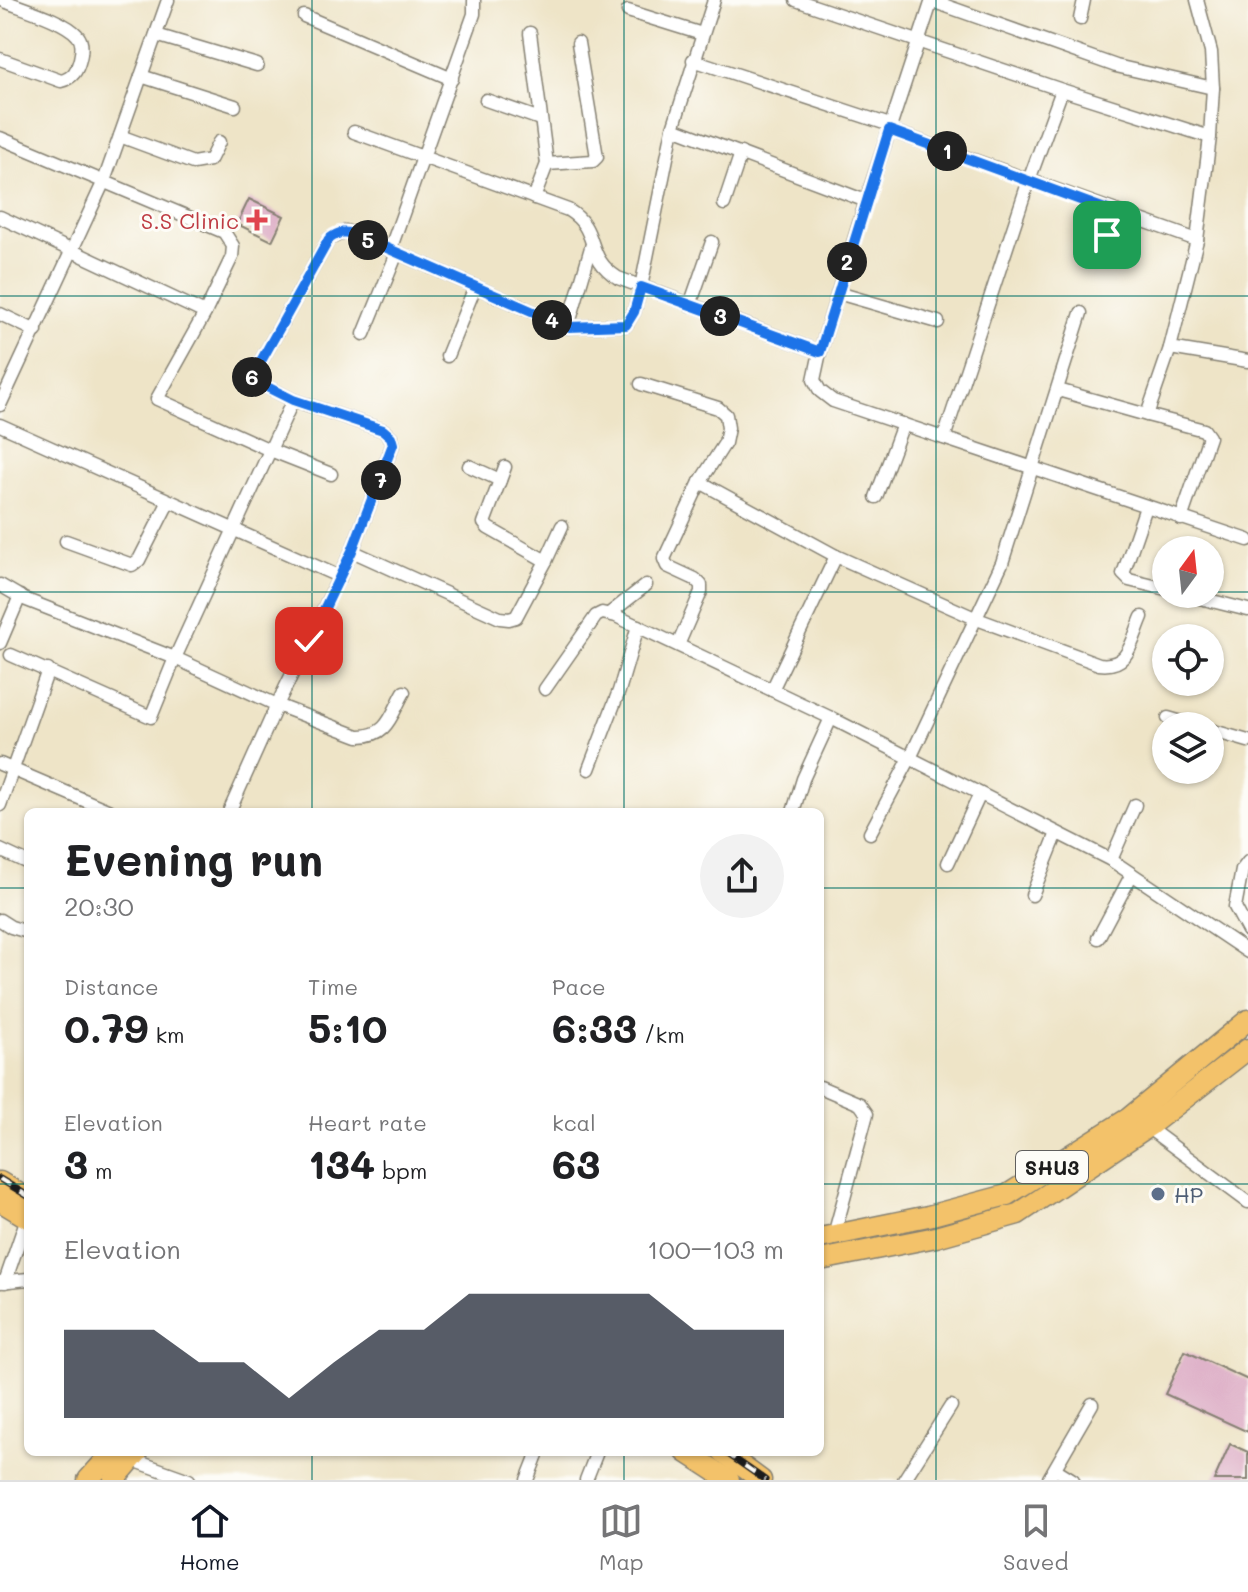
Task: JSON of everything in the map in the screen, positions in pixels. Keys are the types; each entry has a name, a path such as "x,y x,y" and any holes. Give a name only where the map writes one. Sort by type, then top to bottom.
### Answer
{"main road":[{"name":"SHU3","path":"827,1236 928,1216 1007,1195 1129,1118 1248,1020"},
{"name":"SHU3","path":"824,1259 936,1237 1018,1214 1149,1126 1248,1049"},
{"path":"0,1182 24,1197"},
{"path":"0,1201 24,1216"},
{"path":"88,1480 109,1456"},
{"path":"114,1480 136,1456"},
{"path":"692,1456 729,1480"},
{"path":"728,1456 761,1480"}],"street":[{"path":"0,59 61,81 68,79 78,68 82,45 77,35 62,26 2,0"},
{"path":"0,405 104,181 168,0"},
{"path":"364,334 474,14 474,0"},
{"path":"231,808 352,551 393,444 391,437 383,430 293,400 251,379 329,239 346,231 568,327 626,325 634,312 641,287 673,128 714,0"},
{"path":"796,0 1210,137"},
{"path":"1213,88 1116,66 932,0 866,201 814,380 820,391 833,401 1248,540"},
{"path":"1080,19 1084,0"},
{"path":"1147,415 1170,348 1197,240 1210,137 1213,88 1211,52 1197,0"},
{"path":"628,11 702,34"},
{"path":"304,16 452,79"},
{"path":"530,33 547,164 534,198"},
{"path":"156,35 257,65"},
{"path":"547,164 593,161 597,157 578,43"},
{"path":"693,60 889,127 1113,212 1197,240"},
{"path":"141,76 235,106"},
{"path":"944,438 1062,90"},
{"path":"486,100 540,119"},
{"path":"673,128 866,201"},
{"path":"354,132 568,210 583,219 600,264 608,272 820,352"},
{"path":"120,136 193,163 210,160 219,142"},
{"path":"0,138 224,232 230,238 232,257 157,399 331,474"},
{"path":"724,204 741,153"},
{"path":"1107,235 1113,212"},
{"path":"0,217 205,313"},
{"path":"690,305 712,242"},
{"path":"568,327 592,244"},
{"path":"447,356 475,287"},
{"path":"838,293 938,322"},
{"path":"870,833 910,758 1002,563 1081,313"},
{"path":"0,314 36,331"},
{"path":"1170,348 1248,361"},
{"path":"641,384 709,404 726,415 728,428 725,443 700,482 664,559 667,566 701,585 701,592 678,645"},
{"path":"1058,390 1204,430 1209,437 1181,519"},
{"path":"11,655 151,717 293,400"},
{"path":"876,497 903,424"},
{"path":"0,425 340,577"},
{"path":"469,466 500,480"},
{"path":"505,467 484,523 546,561"},
{"path":"700,482 836,556 977,619 1099,664 1114,666 1123,660 1142,617"},
{"path":"66,541 132,565 139,560 169,501"},
{"path":"1146,507 1123,574 1129,580 1152,586"},
{"path":"352,551 509,619 516,617 562,526"},
{"path":"772,690 836,556"},
{"path":"0,585 20,596 175,658 277,705 358,736 381,732 404,692"},
{"path":"609,614 646,585"},
{"path":"0,643 20,596"},
{"path":"1224,604 1248,610"},
{"path":"545,689 596,616 609,614 831,718 1111,860 1248,952"},
{"path":"589,769 619,691 638,626"},
{"path":"0,805 48,670"},
{"path":"794,808 803,779 831,718"},
{"path":"1224,734 1248,741"},
{"path":"0,764 103,808"},
{"path":"948,863 980,794"},
{"path":"1111,860 1135,805"},
{"path":"1032,895 1057,833"},
{"path":"0,850 24,861"},
{"path":"1248,862 1242,870 1235,907 1248,931"},
{"path":"1098,938 1132,874"},
{"path":"0,920 24,931"},
{"path":"824,1089 860,1104 867,1114 827,1236"},
{"path":"1129,1118 1149,1126 1248,1202"},
{"path":"24,1228 3,1282 24,1279"},
{"path":"1073,1480 1052,1475 1092,1404"},
{"path":"904,1480 951,1406"},
{"path":"136,1456 189,1480"},
{"path":"527,1480 536,1456"},
{"path":"586,1480 595,1456"}],"building":[{"path":"249,199 284,216 272,241 237,224"},
{"path":"1185,1351 1248,1380 1248,1432 1165,1394"},
{"path":"1230,1444 1248,1452 1248,1480 1214,1480"}],"railway":[{"path":"0,1179 24,1194"},
{"path":"731,1456 765,1480"}],"place":[{"name":"S.S Clinic","path":"257,220"},
{"name":"HP","path":"1158,1194"}],"route":[{"path":"309,641 352,551 393,444 391,437 383,430 293,400 251,379 329,239 337,233 346,231 357,235 568,327 626,325 634,312 641,287 820,352 889,130 1113,212 1107,235"}]}
